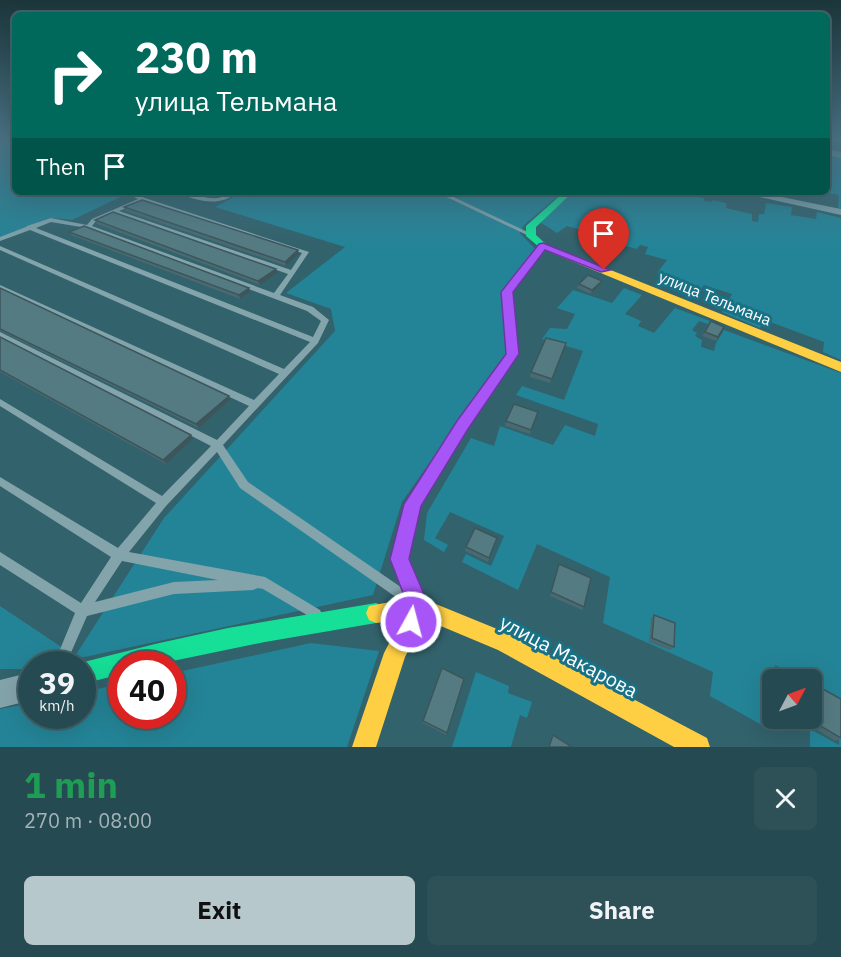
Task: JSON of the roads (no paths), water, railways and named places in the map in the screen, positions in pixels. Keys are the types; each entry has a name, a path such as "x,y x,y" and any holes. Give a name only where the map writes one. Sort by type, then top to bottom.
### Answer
{"street":[{"path":"531,236 531,226 565,195"},
{"path":"757,195 841,212"},
{"name":"улица Тельмана","path":"531,236 543,246 841,367"},
{"path":"364,747 395,653 419,606 400,559 412,504 462,425 513,354 507,292 543,246"},
{"path":"96,669 326,620 419,606"},
{"name":"улица Макарова","path":"419,606 505,642 698,747"},
{"path":"0,694 18,690"}],"lane":[{"path":"133,195 306,252 276,296"},
{"path":"190,195 208,200 222,200 230,195"},
{"path":"445,195 531,236"},
{"path":"88,227 94,220 142,199"},
{"path":"114,211 292,273"},
{"path":"0,239 51,220 88,227 310,309 325,320 315,341 162,501 118,555 83,611 66,651"},
{"path":"29,227 315,341"},
{"path":"0,248 285,373"},
{"path":"0,287 256,405"},
{"path":"0,334 218,445 244,485 419,606"},
{"path":"0,402 162,501"},
{"path":"0,481 118,555 265,583 326,620"},
{"path":"0,558 83,611 174,588 265,583"}]}
